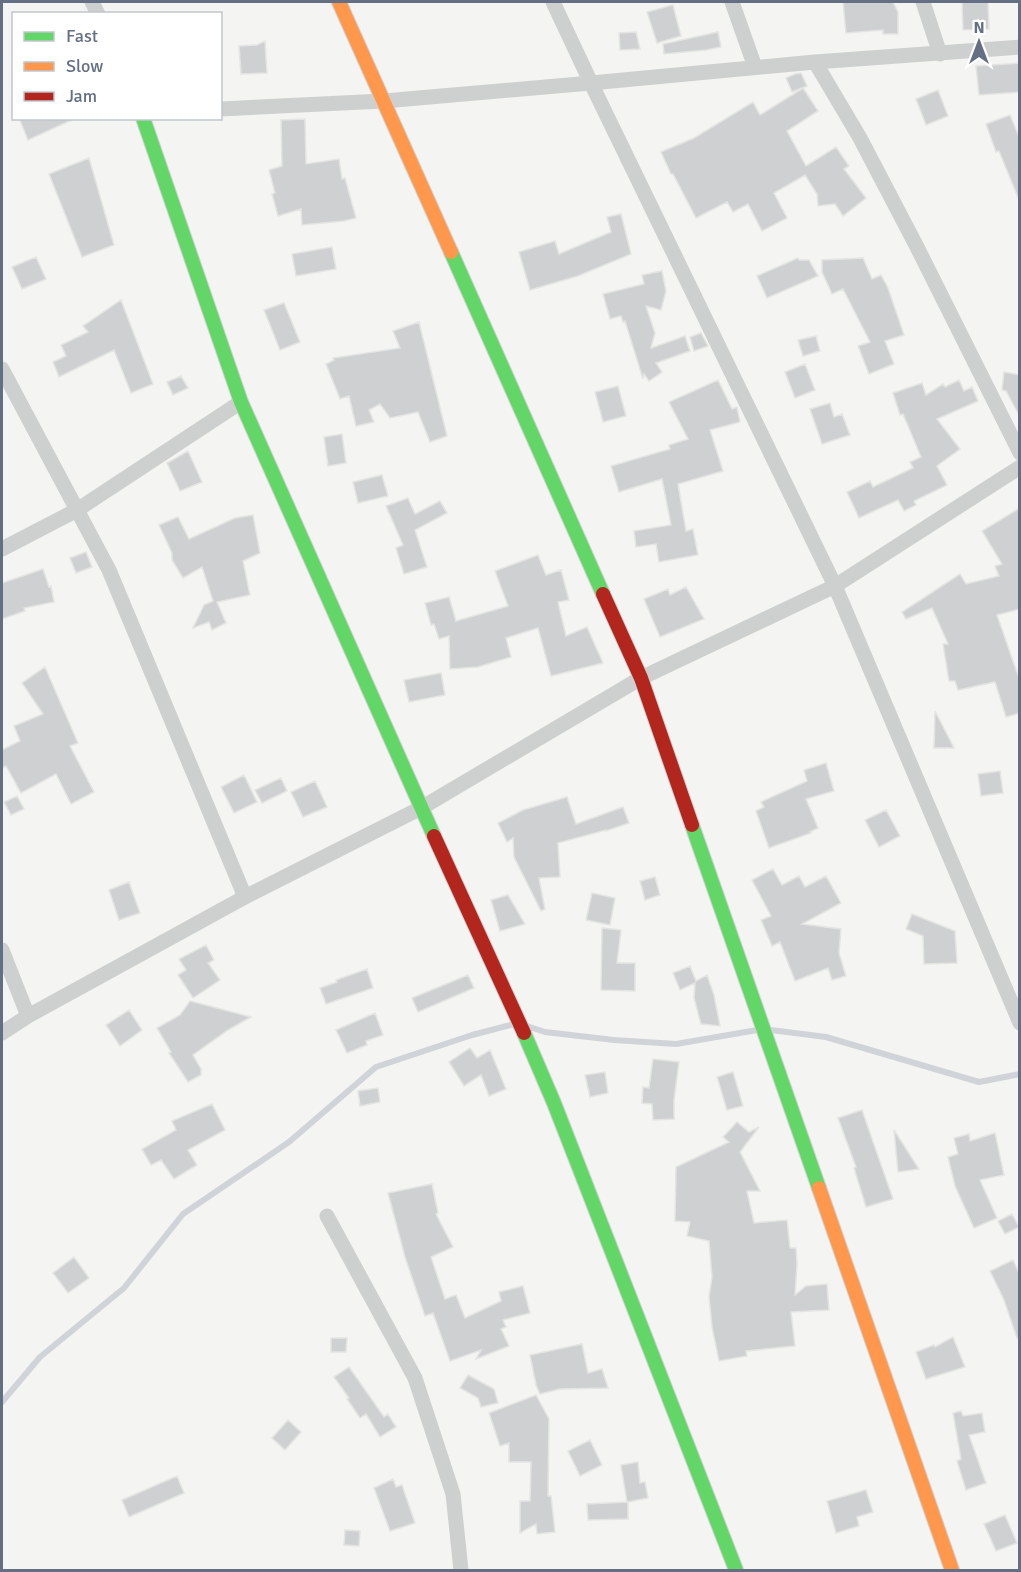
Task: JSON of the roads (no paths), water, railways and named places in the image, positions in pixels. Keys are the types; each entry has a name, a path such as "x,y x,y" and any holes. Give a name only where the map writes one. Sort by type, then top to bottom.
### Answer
{"street":[{"path":"339,2 641,678 952,1570"},
{"path":"554,2 835,586 1014,993 1020,1023"},
{"path":"732,2 754,67"},
{"path":"922,2 940,54"},
{"path":"222,109 384,101 754,67 1020,47"},
{"path":"815,62 876,168 1020,453"},
{"path":"144,120 241,402 554,1103 736,1570"},
{"path":"2,369 109,570 245,897"},
{"path":"2,549 77,510 241,402"},
{"path":"2,1033 27,1016 245,897 421,808 641,678 835,586 1020,467"},
{"path":"2,950 27,1016"},
{"path":"327,1216 415,1378 453,1494 461,1570"}],"waterway":[{"path":"2,1402 40,1357 124,1288 183,1214 289,1142 376,1067 472,1035 518,1023"},
{"path":"527,1026 545,1032 676,1044 763,1029 826,1037 979,1082 1020,1074"}]}
